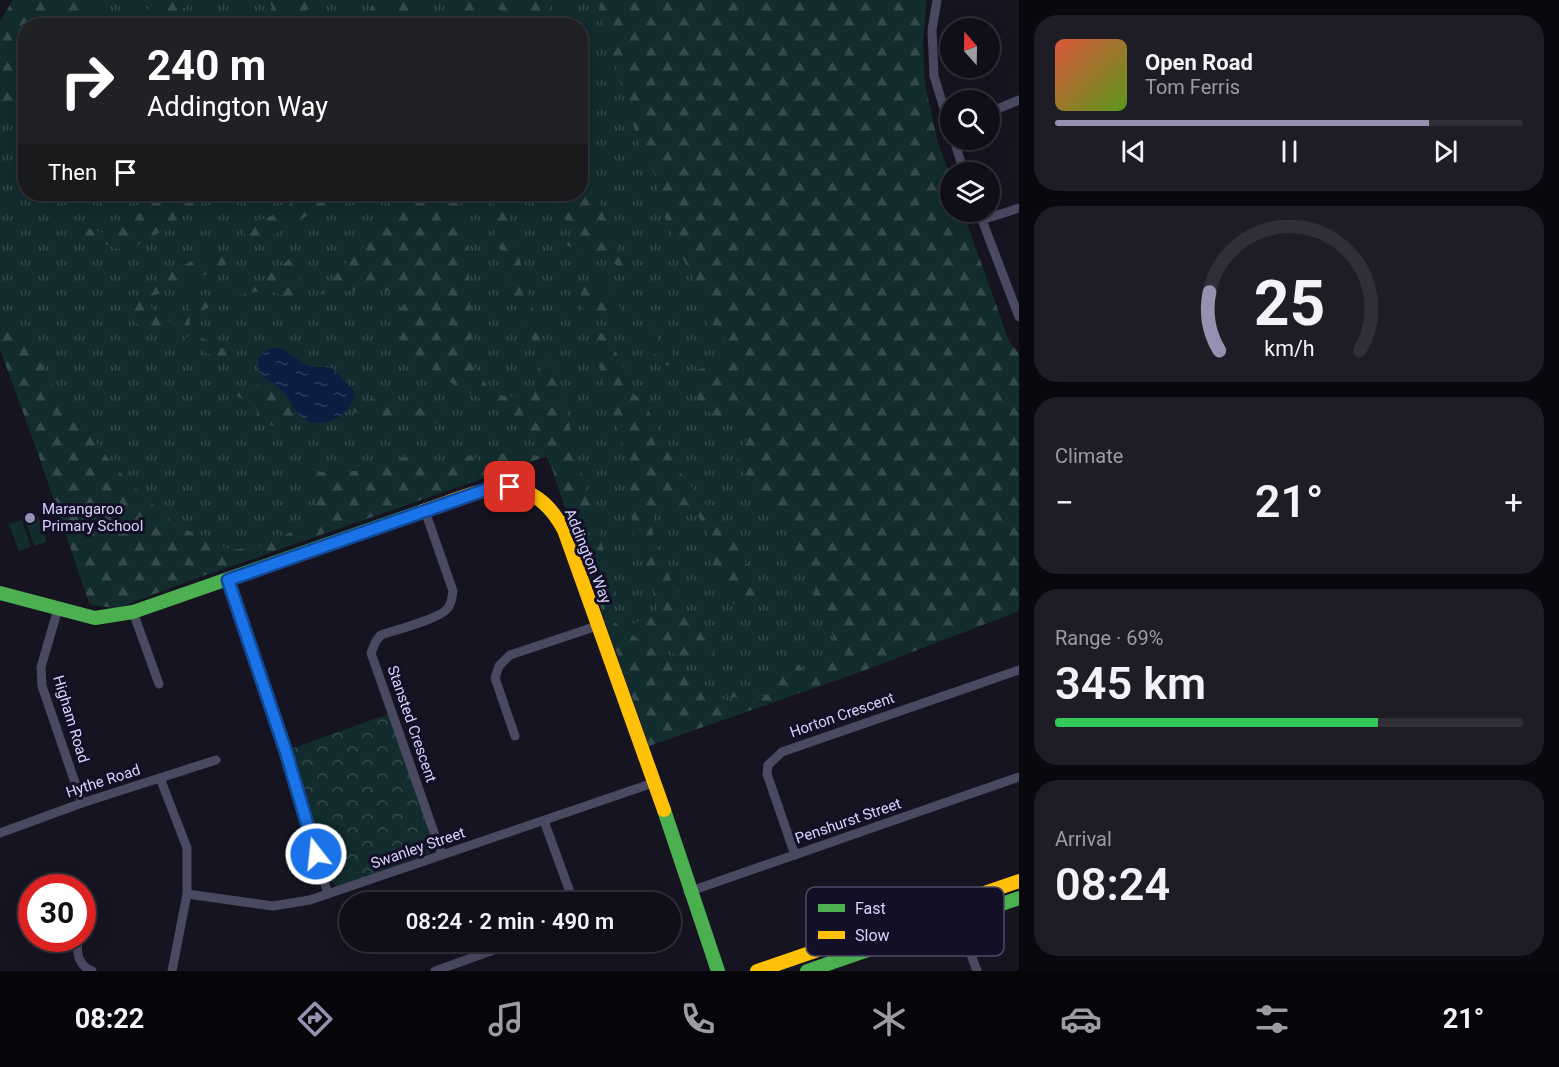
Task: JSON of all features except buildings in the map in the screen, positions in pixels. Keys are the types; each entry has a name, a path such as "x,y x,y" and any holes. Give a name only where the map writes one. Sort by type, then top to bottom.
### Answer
{"street":[{"path":"936,0 932,30 934,76 940,95"},
{"path":"1000,108 1019,100"},
{"path":"1000,212 1019,208"},
{"path":"983,222 1019,317"},
{"name":"Addington Way","path":"0,593 95,618 134,615 229,582 312,549 426,513 488,489 500,487 521,489 544,501 557,516 564,530 595,627 718,971"},
{"name":"Stansted Crescent","path":"426,513 453,591 448,609 438,616 381,635 376,640 371,653 442,855"},
{"path":"229,582 286,752 328,894"},
{"name":"Higham Road","path":"58,609 41,667 42,686 82,803"},
{"path":"134,615 159,684"},
{"path":"515,736 495,678 499,666 510,655 595,627"},
{"name":"Horton Crescent","path":"795,855 767,774 768,765 782,752 1019,670"},
{"name":"Hythe Road","path":"0,833 82,803 216,760"},
{"name":"Penshurst Street","path":"689,892 1019,777"},
{"path":"160,778 187,848 187,894 172,971"},
{"name":"Swanley Street","path":"187,894 273,906 310,900 650,784"},
{"path":"544,820 570,892"},
{"path":"1002,887 1019,881"},
{"name":"Addington Way","path":"689,892 712,971"},
{"path":"1004,903 1019,898"},
{"path":"76,952 80,963 92,971"},
{"path":"435,971 488,952"},
{"path":"756,971 806,954"},
{"path":"807,971 851,956"},
{"path":"972,956 977,971"}],"green space":[{"path":"13,0 643,0 868,669 649,746 547,456 117,608 90,605 0,349 0,22"},
{"path":"13,0 92,0 79,18 18,18 18,102 0,127 0,22"},
{"path":"156,0 194,0 171,18 141,18"},
{"path":"269,0 327,0 308,8 301,18 266,18 272,7"},
{"path":"376,0 420,0 407,18 364,18"},
{"path":"470,0 547,0 553,18 510,18 499,10 490,8 486,9 481,18 462,18"},
{"path":"600,0 927,0 923,38 925,84 938,143 945,162 940,162 940,222 967,222 1009,341 1019,354 1019,611 868,669 649,746 607,624 614,622 734,706 740,706 744,702 729,696 729,692 737,688 745,689 753,698 766,695 775,689 767,656 777,659 787,655 804,671 832,658 834,641 828,614 816,601 818,571 798,555 793,539 794,531 774,504 766,502 754,479 743,473 737,466 737,451 748,438 739,421 719,419 699,404 689,372 726,362 724,339 716,331 708,328 705,319 705,316 719,314 719,312 697,286 674,241 657,198 658,182 643,157 599,12"},
{"path":"588,164 623,271 615,264 566,245 563,241 568,236 579,232 574,224 561,218 559,201 588,201"},
{"path":"154,201 203,201 191,207 169,227 136,246 118,249 105,244 97,249 80,229 82,226 104,233 110,232 135,217"},
{"path":"295,201 333,201 255,246 243,232 253,223 273,215"},
{"path":"415,201 460,201 469,249 471,312 478,328 466,345 474,367 492,393 519,397 529,395 534,392 538,376 539,353 508,290 505,255 494,242 493,201 509,201 513,234 531,303 565,402 575,451 616,593 613,605 602,610 548,456 509,469 501,462 490,460 487,452 494,446 502,454 515,449 521,453 538,456 546,443 500,410 448,381 406,350 392,323 395,312 409,301 389,291 367,289 320,294 349,259"},
{"path":"224,251 229,257 229,263 184,285 176,285 148,299 156,317 170,321 179,315 190,318 189,327 167,327 151,332 146,331 131,318 126,310 127,304 185,265 210,254"},
{"path":"289,259 299,274 302,284 299,301 266,290 233,296 231,286 245,282 259,288 269,275"},
{"path":"590,281 599,282 614,296 622,312 603,318 584,314 580,290"},
{"path":"202,297 217,302 204,310 201,315 187,308"},
{"path":"648,325 652,326 659,344 673,352 671,364 661,367 655,363 653,358 656,348 644,343 638,332"},
{"path":"0,327 22,332 56,389 113,465 138,491 174,524 231,550 260,546 314,522 317,504 305,476 304,469 308,467 321,472 355,471 385,460 413,456 426,458 437,464 471,455 481,463 486,477 117,608 90,605 0,349"},
{"path":"594,332 607,334 628,376 628,390 643,400 679,471 730,534 748,566 760,597 750,605 733,604 712,565 706,529 694,510 684,505 664,509 655,514 652,527 655,544 688,612 715,656 716,659 711,661 685,661 629,625 653,617 658,607 633,532 628,467 589,336"},
{"path":"193,333 235,355 228,363 206,353 184,340"},
{"path":"271,383 285,392 300,416 295,424 288,428 262,424 256,420 257,411 253,405 237,396 241,388"},
{"path":"375,399 445,413 453,420 452,428 424,419 363,417 353,410 359,402"},
{"path":"37,514 47,542 34,546 25,519"},
{"path":"22,520 31,547 19,551 9,524"},
{"path":"388,714 434,843 430,853 337,887 330,880 293,748"}],"water":[{"path":"272,348 281,348 310,367 333,369 355,392 349,408 343,414 327,422 318,423 301,417 285,394 261,373 258,359"}],"traffic: fast":[{"path":"0,593 95,618 133,612 423,511"},
{"path":"664,810 718,971"},
{"path":"1004,903 1019,898"},
{"path":"807,971 851,956"}],"traffic: slow":[{"path":"423,511 483,491 501,488 519,490 535,496 550,509 564,530 664,810"},
{"path":"1002,887 1019,881"},
{"path":"757,971 806,954"}],"place":[{"name":"Marangaroo Primary School","path":"30,518"}],"route":[{"path":"316,854 286,752 228,580 464,496 488,489 510,487"}]}
